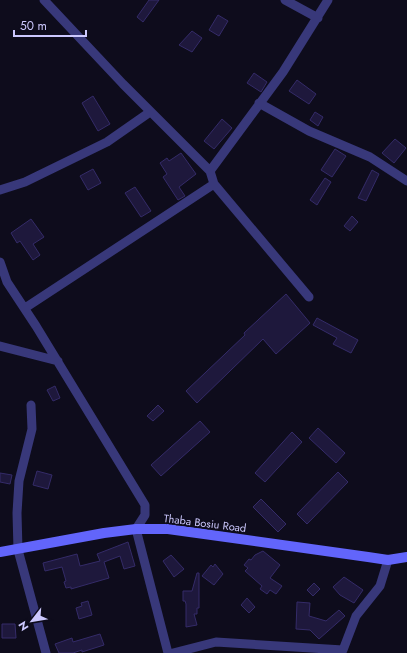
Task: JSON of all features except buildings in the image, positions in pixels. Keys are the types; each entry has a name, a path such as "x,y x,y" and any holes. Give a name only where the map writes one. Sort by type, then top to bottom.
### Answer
{"street":[{"path":"44,0 150,112 210,171 214,184 309,297"},
{"path":"285,0 318,18"},
{"path":"210,171 259,102 283,72 328,0"},
{"path":"259,102 310,131 370,157 407,180"},
{"path":"0,190 25,182 107,142 150,112"},
{"path":"25,308 214,184"},
{"path":"0,262 7,282 25,308 145,505 145,515 136,529 168,653"},
{"path":"0,346 58,362"},
{"path":"31,405 32,429 20,482 17,513 18,550 46,653"},
{"name":"Thaba Bosiu Road","path":"0,552 18,550 67,539 136,529 168,529 388,560 407,557"},
{"path":"173,653 216,642 284,649 343,650 356,616 380,586 388,560"}]}
